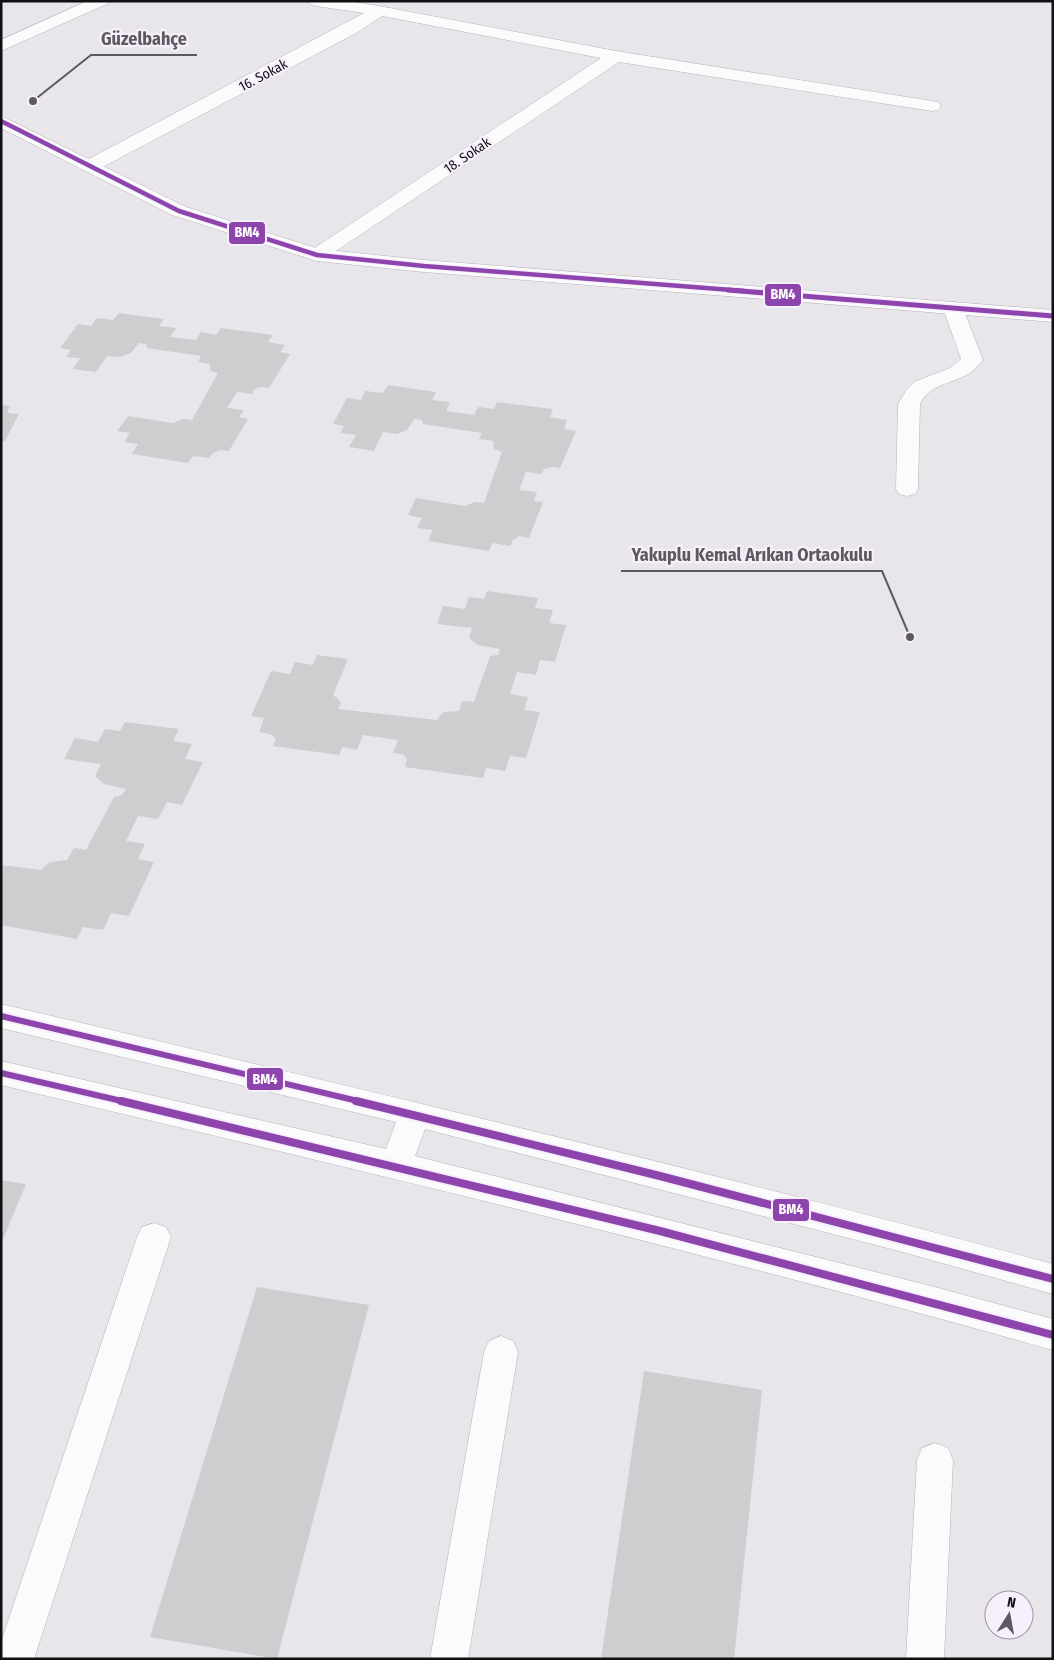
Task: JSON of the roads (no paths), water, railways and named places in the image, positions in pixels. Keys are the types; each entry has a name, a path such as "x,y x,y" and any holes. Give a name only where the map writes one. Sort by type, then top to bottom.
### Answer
{"main road":[{"path":"1,46 102,1"},
{"path":"316,1 379,11 616,56 932,106"},
{"name":"16. Sokak","path":"90,166 352,28 379,11"},
{"name":"18. Sokak","path":"317,254 616,56"},
{"path":"1,121 179,211 317,254 424,266 1053,316"},
{"path":"907,489 909,404 912,396 927,382 963,370 972,360 953,308"},
{"path":"1,1016 415,1114 899,1237 1053,1279"},
{"path":"1,1073 396,1165 931,1300 1053,1335"},
{"path":"396,1165 415,1114"},
{"path":"15,1659 154,1237"},
{"path":"449,1659 501,1352"},
{"path":"925,1659 935,1460"}],"place":[{"name":"Güzelbahçe","path":"33,101"},
{"name":"Yakuplu Kemal Arıkan Ortaokulu","path":"910,637"}]}
